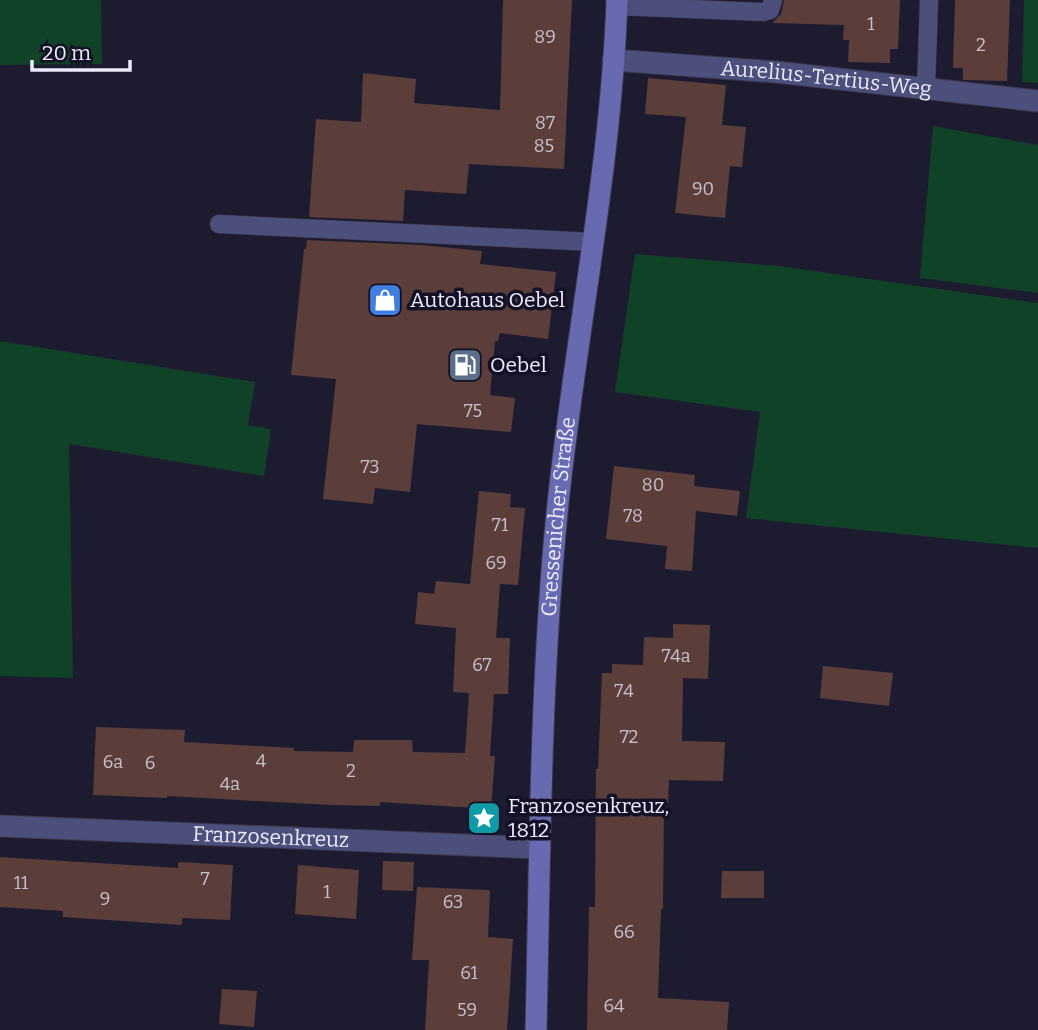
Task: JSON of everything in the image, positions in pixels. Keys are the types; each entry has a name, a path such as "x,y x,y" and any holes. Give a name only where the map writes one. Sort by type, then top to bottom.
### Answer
{"main road":[{"name":"Gressenicher Straße","path":"536,1030 551,570 573,382 607,142 617,3"}],"street":[{"name":"Aurelius-Tertius-Weg","path":"613,60 776,72 1038,101"},
{"name":"Franzosenkreuz","path":"0,826 540,848"}],"lane":[{"name":"Gressenicher Straße","path":"617,3 763,12 771,10 773,0"},
{"path":"926,88 929,0"},
{"path":"219,223 594,242"}],"green space":[{"path":"0,0 101,0 102,64 0,65"},
{"path":"1024,0 1038,0 1038,83 1022,82"},
{"path":"933,126 1038,145 1038,293 920,278"},
{"path":"635,254 779,266 1038,303 1038,548 746,518 760,412 615,392"},
{"path":"0,341 255,382 248,425 271,429 264,476 69,444 73,678 0,676"}],"building":[{"path":"503,0 572,0 564,169 469,164 466,194 405,190 403,221 309,217 316,119 361,122 363,73 416,79 414,103 500,110"},
{"path":"784,0 900,0 898,49 890,49 890,63 848,62 849,40 843,40 844,25 772,23 781,14"},
{"path":"955,0 1010,0 1007,81 963,80 963,68 953,68"},
{"path":"648,78 726,85 722,125 746,127 742,167 730,166 725,218 675,213 686,117 645,114"},
{"path":"307,240 422,245 482,251 480,264 556,272 548,339 500,333 498,341 495,341 490,395 515,398 511,432 417,424 410,492 375,488 373,504 323,499 336,379 291,375"},
{"path":"614,466 695,475 694,486 740,491 737,516 696,511 692,571 665,569 667,546 606,539"},
{"path":"479,491 511,494 510,507 525,508 518,585 500,584 496,638 510,638 508,694 494,694 490,756 495,756 491,809 380,802 380,806 331,805 167,796 93,795 96,727 185,730 184,742 294,748 294,751 353,752 354,740 412,740 413,752 465,753 469,693 453,692 456,628 415,624 418,592 434,594 436,581 470,584"},
{"path":"673,624 710,625 708,679 683,678 682,741 725,742 723,781 669,780 668,803 664,803 663,909 658,998 729,1002 727,1030 587,1030 589,907 595,907 596,769 602,673 612,673 612,664 643,665 644,637 673,638"},
{"path":"823,666 893,673 889,706 820,698"},
{"path":"0,857 178,868 178,862 233,865 230,920 182,918 182,925 63,917 63,911 0,907"},
{"path":"383,861 414,862 413,891 382,890"},
{"path":"298,865 359,870 356,919 295,914"},
{"path":"722,871 764,871 764,898 721,898"},
{"path":"417,887 490,890 488,937 513,939 507,1030 425,1030 429,960 412,960"},
{"path":"222,989 257,991 254,1027 219,1024"}],"place":[{"name":"Autohaus Oebel","path":"385,300"},
{"name":"Oebel","path":"465,365"},
{"name":"Franzosenkreuz, 1812","path":"484,818"}]}
